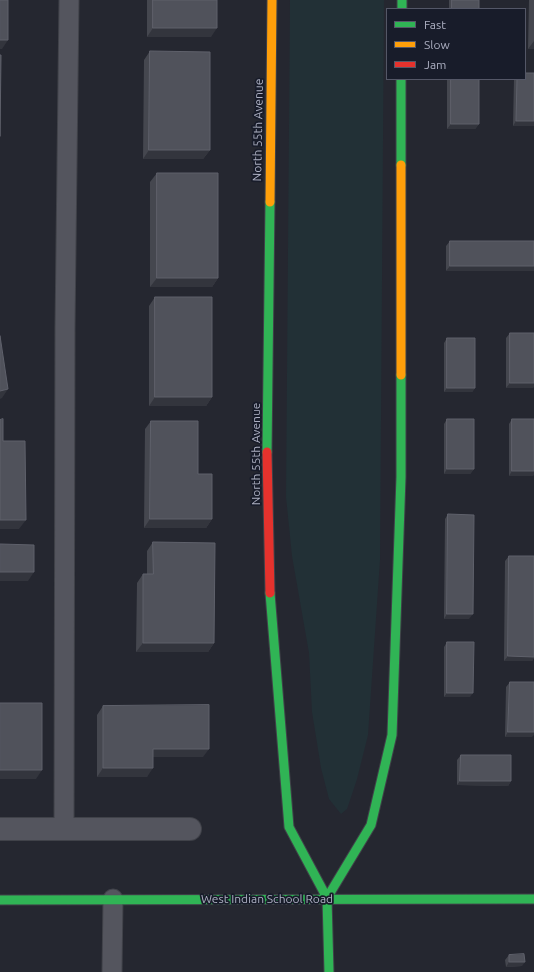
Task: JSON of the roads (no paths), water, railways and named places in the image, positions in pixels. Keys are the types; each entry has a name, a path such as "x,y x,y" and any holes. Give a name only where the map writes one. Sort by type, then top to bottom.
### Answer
{"street":[{"name":"North 55th Avenue","path":"272,0 267,502 271,622 289,827 327,898 329,972"},
{"path":"327,898 371,825 392,736 401,477 402,80"},
{"path":"0,829 190,829"},
{"name":"West Indian School Road","path":"0,900 327,898 534,899"}],"lane":[{"path":"64,829 65,336 69,0"},
{"path":"112,972 113,899"}]}
